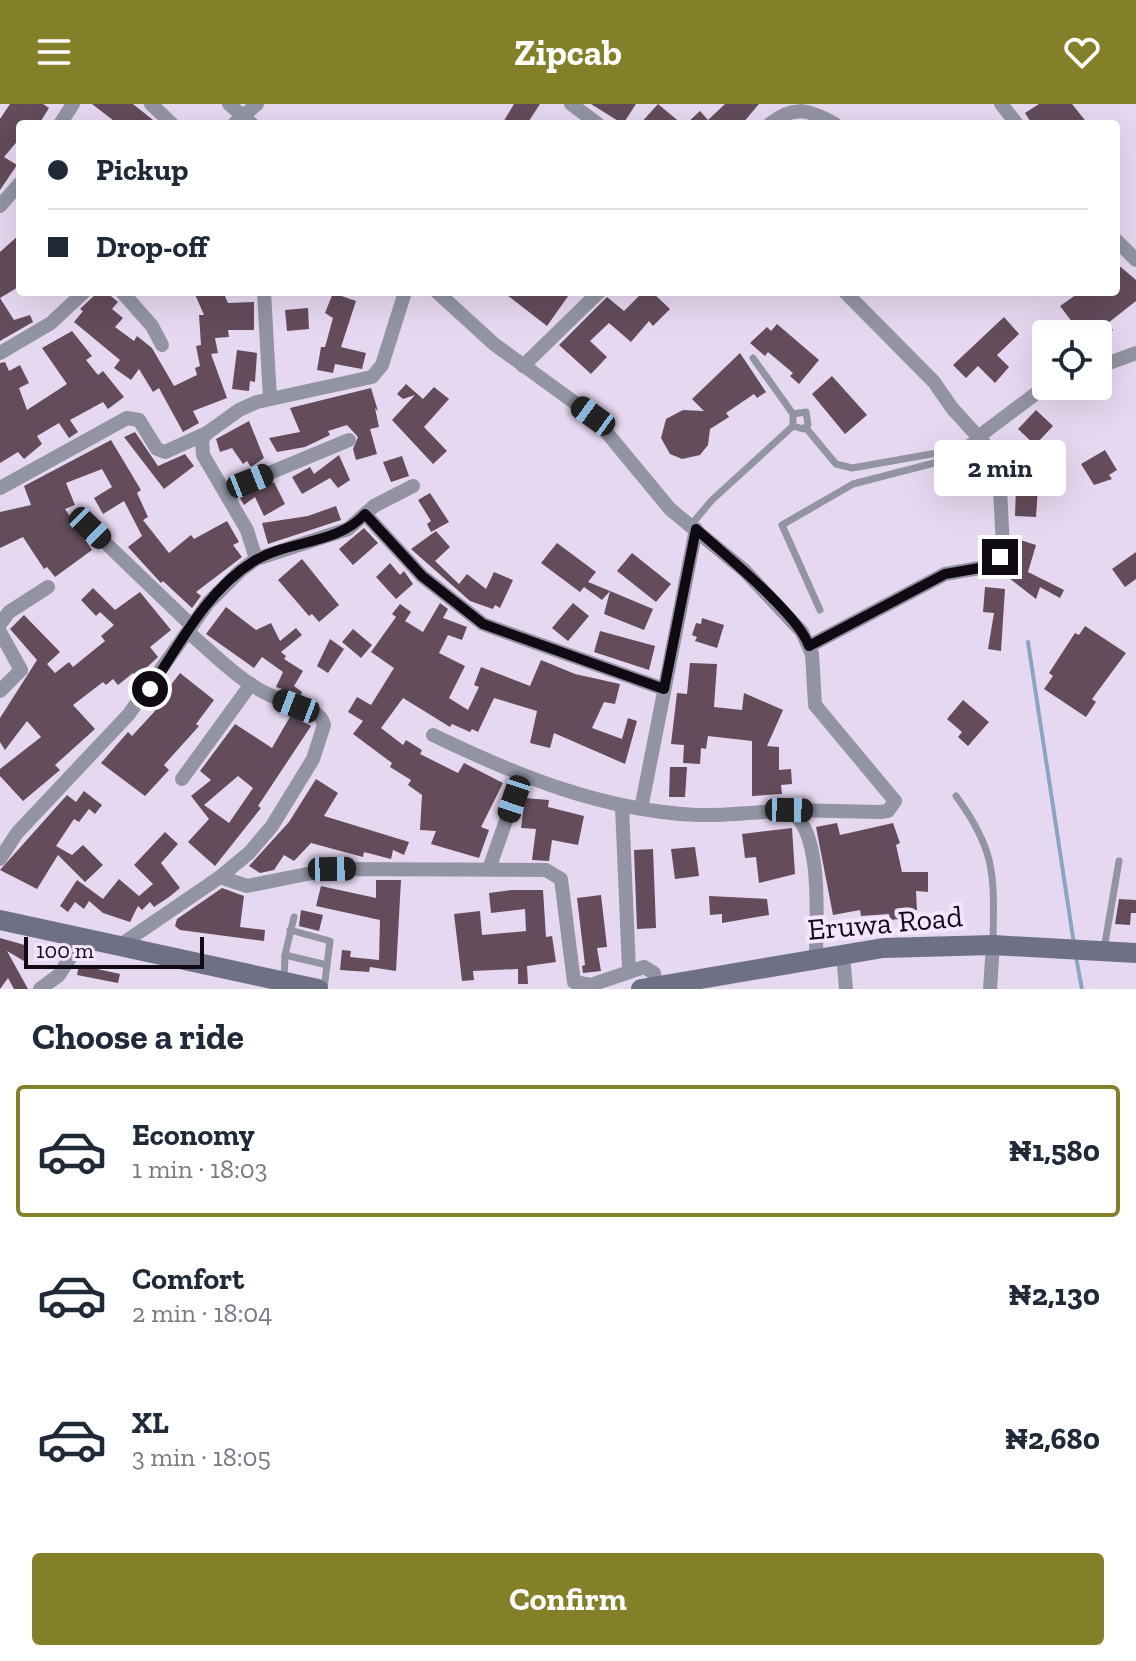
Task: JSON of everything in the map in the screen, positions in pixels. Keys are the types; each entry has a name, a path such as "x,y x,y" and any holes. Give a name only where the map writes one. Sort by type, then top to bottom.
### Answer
{"main road":[{"path":"0,920 119,946 246,982 284,982 318,989"},
{"name":"Eruwa Road","path":"648,988 687,985 816,958 943,944 1136,953"}],"street":[{"path":"151,104 168,120"},
{"path":"229,104 242,120"},
{"path":"244,120 257,104"},
{"path":"571,104 593,120"},
{"path":"774,120 782,113 797,109 810,110 828,120"},
{"path":"0,206 16,188"},
{"path":"1120,244 1136,260"},
{"path":"0,353 51,323 80,296"},
{"path":"126,296 152,326 162,345"},
{"path":"264,296 270,399"},
{"path":"0,488 127,418 139,420 160,453 207,433 239,410 270,399 372,377 382,365 404,296"},
{"path":"433,735 582,798 622,807 698,815 789,810 880,812 888,811 895,801 815,705 814,669 802,632 745,571 670,509 593,416 523,366 442,296"},
{"path":"523,366 595,296"},
{"path":"809,646 945,574 997,563 1003,548 999,469 992,452 934,382 849,296"},
{"path":"1112,362 1136,353"},
{"path":"978,437 1032,396"},
{"path":"207,433 202,440 203,455 247,530 256,559"},
{"path":"226,491 349,440"},
{"path":"0,859 17,833 129,714 208,603 256,559 348,529 365,514 413,486"},
{"path":"365,514 422,576 483,624 664,689"},
{"path":"641,809 694,527"},
{"path":"90,528 190,629 251,684 269,695 315,712 324,725 313,759 272,826 249,853 220,877 119,946"},
{"path":"0,624 9,612 48,587"},
{"path":"0,632 21,670 0,691"},
{"path":"182,779 251,684"},
{"path":"489,869 522,775"},
{"path":"622,807 629,969"},
{"path":"789,810 804,822 809,834 816,898 816,958"},
{"path":"220,877 247,886 332,869 546,870 561,879 569,965 574,982 591,985 629,969 650,969 648,988"},
{"path":"40,989 59,975 83,938"},
{"path":"990,989 993,945"},
{"path":"843,954 846,989"}],"lane":[{"path":"694,527 712,500 793,426 793,414 753,358"},
{"path":"793,414 799,410 808,415 806,428"},
{"path":"793,426 806,428 836,464 843,468 954,450"},
{"path":"820,610 781,528 784,522 853,484 938,462 978,437"},
{"path":"956,796 979,828 991,859 993,945"},
{"path":"1084,950 1119,861"},
{"path":"284,982 285,955 294,917"},
{"path":"290,930 330,941 324,989"},
{"path":"285,955 327,965"}],"building":[{"path":"10,104 43,104 49,108 42,120 16,120 16,143 4,157 16,166 0,190 0,119"},
{"path":"92,104 133,104 153,120 113,120"},
{"path":"514,104 540,104 530,120 504,120"},
{"path":"591,104 636,104 626,120 617,120"},
{"path":"658,104 677,120 644,120"},
{"path":"725,104 759,104 745,120 708,120"},
{"path":"1039,104 1072,104 1085,120 1029,120 1025,113"},
{"path":"700,111 708,120 690,120"},
{"path":"16,238 16,288 0,298 0,252"},
{"path":"1120,266 1136,280 1136,301 1112,320 1071,320 1060,306 1074,296 1120,296"},
{"path":"94,296 111,296 118,302 112,309 123,318 115,327 134,341 137,336 152,348 174,386 197,375 195,368 200,366 196,346 201,345 199,315 204,315 196,296 225,296 228,303 254,302 254,330 228,330 229,337 215,338 218,353 211,354 227,398 193,411 199,423 183,432 159,388 153,392 139,369 131,380 114,368 120,360 74,322 83,311 80,309"},
{"path":"332,296 356,301 341,347 366,353 362,369 335,364 333,373 317,370 321,347 325,347 333,318 325,313"},
{"path":"508,296 568,296 547,326"},
{"path":"639,296 656,296 670,309 653,326 649,321 631,342 609,323 590,341 607,357 591,374 559,345 607,297 624,311"},
{"path":"0,298 14,320 30,315 33,322 0,341"},
{"path":"308,308 309,329 287,331 285,310"},
{"path":"1004,317 1019,334 997,355 1009,367 995,383 978,366 966,378 953,365"},
{"path":"777,324 819,360 799,384 790,376 793,373 768,352 765,356 750,343 767,327 771,331"},
{"path":"72,331 92,356 86,360 98,375 103,371 124,397 108,409 103,402 70,420 78,432 69,438 59,423 37,436 42,444 24,459 18,452 0,463 0,363 5,362 9,371 20,365 29,383 19,388 27,410 67,384 42,348"},
{"path":"237,350 257,353 255,382 250,381 249,391 232,389"},
{"path":"740,353 766,392 757,398 754,394 726,413 729,417 710,429 708,445 700,455 682,459 670,454 661,438 666,419 683,410 704,411 692,399"},
{"path":"832,376 867,415 845,434 812,394"},
{"path":"406,384 423,399 434,387 449,399 424,427 447,451 433,464 392,420 415,395 403,399 397,394"},
{"path":"371,388 378,411 375,408 379,427 370,429 377,454 356,460 353,449 358,437 347,425 328,431 330,435 305,447 277,452 269,438 300,432 290,408"},
{"path":"1036,410 1053,426 1035,445 1018,429"},
{"path":"249,421 264,458 251,467 247,461 243,464 232,448 220,452 216,439"},
{"path":"135,432 158,466 185,454 194,466 164,489 124,437"},
{"path":"111,440 141,490 137,493 148,517 143,520 169,553 191,535 194,539 227,521 239,542 233,545 242,557 196,592 201,596 192,608 163,581 161,583 128,547 142,536 124,501 103,514 94,498 112,487 102,469 66,483 75,505 65,509 92,550 55,577 47,567 44,569 23,537 0,548 0,512 31,505 24,486"},
{"path":"1105,450 1117,470 1109,475 1112,479 1094,485 1081,464"},
{"path":"339,455 350,480 338,488 330,478 302,494 292,477 310,467 314,474"},
{"path":"402,456 409,476 391,482 383,462"},
{"path":"274,482 285,504 264,516 255,497 244,505 239,496"},
{"path":"1016,487 1038,488 1036,517 1015,516"},
{"path":"430,493 449,522 431,532 427,524 431,521 418,500"},
{"path":"336,506 341,520 268,544 262,523 308,516"},
{"path":"364,528 378,543 353,565 339,549"},
{"path":"436,531 450,547 435,561 459,584 467,574 486,589 494,572 513,580 500,608 495,605 493,609 470,601 411,549"},
{"path":"1017,539 1036,545 1028,572 1064,590 1060,598 1040,587 1036,599 1001,572 1011,559"},
{"path":"557,543 596,572 588,582 610,591 602,600 584,587 580,592 541,563"},
{"path":"1136,552 1136,579 1125,587 1112,569"},
{"path":"632,553 671,584 656,602 617,571"},
{"path":"302,559 339,605 319,622 312,614 309,616 278,580"},
{"path":"390,563 400,575 404,571 413,584 396,599 376,577"},
{"path":"985,587 1005,589 1001,651 988,649 994,613 983,612"},
{"path":"93,588 115,610 140,592 171,630 150,647 158,657 144,670 146,673 140,681 133,673 118,685 113,679 106,685 103,682 73,705 95,729 55,765 60,770 23,801 0,776 0,769 41,737 27,721 5,750 0,742 0,718 37,660 10,629 24,615 60,652 47,664 55,673 69,662 73,667 105,641 101,636 114,625 100,612 96,616 81,600"},
{"path":"610,591 653,609 644,630 604,614"},
{"path":"440,603 448,609 443,618 467,627 462,640 448,635 439,653 465,666 449,698 468,710 479,687 474,685 481,667 530,686 541,660 575,674 620,684 615,704 604,702 592,728 622,739 628,718 637,721 625,764 554,733 550,748 530,743 537,711 494,698 478,732 472,729 470,732 452,724 450,727 403,698 381,728 403,745 406,740 422,750 420,754 458,773 464,763 503,783 481,827 489,830 479,858 431,844 436,831 420,830 422,795 408,785 411,780 390,767 392,763 353,734 363,721 348,712 357,697 371,705 394,668 371,652 396,617 392,614 400,604 411,612 405,621 423,632"},
{"path":"573,603 589,616 568,641 552,628"},
{"path":"226,607 256,630 271,623 280,641 296,628 302,635 281,652 286,656 284,659 303,671 294,686 302,692 301,695 276,687 283,672 262,657 254,668 206,634"},
{"path":"702,618 724,625 717,648 695,641 697,637 692,635 696,623 701,624"},
{"path":"1085,626 1126,653 1092,699 1096,702 1086,717 1044,689 1053,676 1049,673 1075,633 1079,635"},
{"path":"353,629 372,645 361,658 342,642"},
{"path":"600,631 655,646 649,670 594,652"},
{"path":"330,639 344,649 328,673 317,666"},
{"path":"690,663 717,664 714,707 742,710 744,693 783,710 767,746 779,747 779,770 791,769 792,784 781,785 782,794 752,796 752,741 708,736 706,749 701,748 700,764 683,763 684,745 671,744 677,693 687,694"},
{"path":"180,673 214,700 196,724 199,726 164,765 169,770 145,796 101,763 128,732 132,736 155,711 148,704 156,693 161,698"},
{"path":"963,700 989,722 968,746 958,737 962,732 947,719"},
{"path":"291,715 311,726 258,806 261,808 215,866 188,842 209,819 191,796 211,780 200,771 235,724 272,748","holes":["238,776 253,788 229,823 204,805"]},
{"path":"670,767 687,767 685,797 669,797"},
{"path":"316,779 338,793 324,816 409,842 404,855 393,850 391,859 364,852 363,857 311,843 294,861 284,855 274,870 260,873 249,866 289,822"},
{"path":"84,791 102,805 95,814 89,809 79,822 74,819 56,846 72,855 83,845 103,865 85,882 58,855 37,889 0,870 67,795 76,802"},
{"path":"525,798 549,800 548,807 584,816 578,845 552,840 549,861 532,860 536,829 521,828"},
{"path":"837,823 840,835 893,823 900,843 896,845 902,872 928,872 928,892 916,891 917,910 898,911 899,919 890,920 889,914 861,916 860,910 833,915 816,827"},
{"path":"792,828 795,874 759,883 756,857 745,858 742,834"},
{"path":"165,832 178,844 161,863 180,888 169,897 154,907 150,902 142,910 138,906 130,922 103,913 89,901 84,909 75,902 68,912 60,906 77,880 103,899 119,879 139,896 153,884 134,865"},
{"path":"695,847 699,876 675,879 671,849"},
{"path":"653,849 656,928 637,929 634,850"},
{"path":"376,880 401,880 396,971 370,967 369,972 340,970 342,950 351,951 350,957 379,960 380,920 316,906 321,886 376,898"},
{"path":"222,888 244,896 240,927 265,930 264,941 180,930 175,926 177,919"},
{"path":"543,890 546,937 552,936 556,962 527,966 528,984 518,984 518,969 473,971 474,980 462,981 454,914 480,911 482,935 526,931 525,909 491,913 489,893"},
{"path":"601,895 607,947 597,948 601,971 583,973 582,966 585,965 577,898"},
{"path":"709,896 767,899 769,915 722,923 722,914 710,915"},
{"path":"1119,899 1136,900 1136,913 1131,913 1130,925 1115,924"},
{"path":"301,910 323,915 319,931 299,926"},
{"path":"0,938 28,946 24,961 7,951 28,989 14,989 8,978 0,989"},
{"path":"79,965 120,974 118,983 77,975"}],"waterway":[{"path":"1028,642 1074,944"},
{"path":"1076,957 1082,989"}],"route":[{"path":"150,689 208,603 240,571 256,559 348,529 365,514 422,576 483,624 664,689 696,529 745,571 802,632 809,646 945,574 991,566 1000,557"}]}
